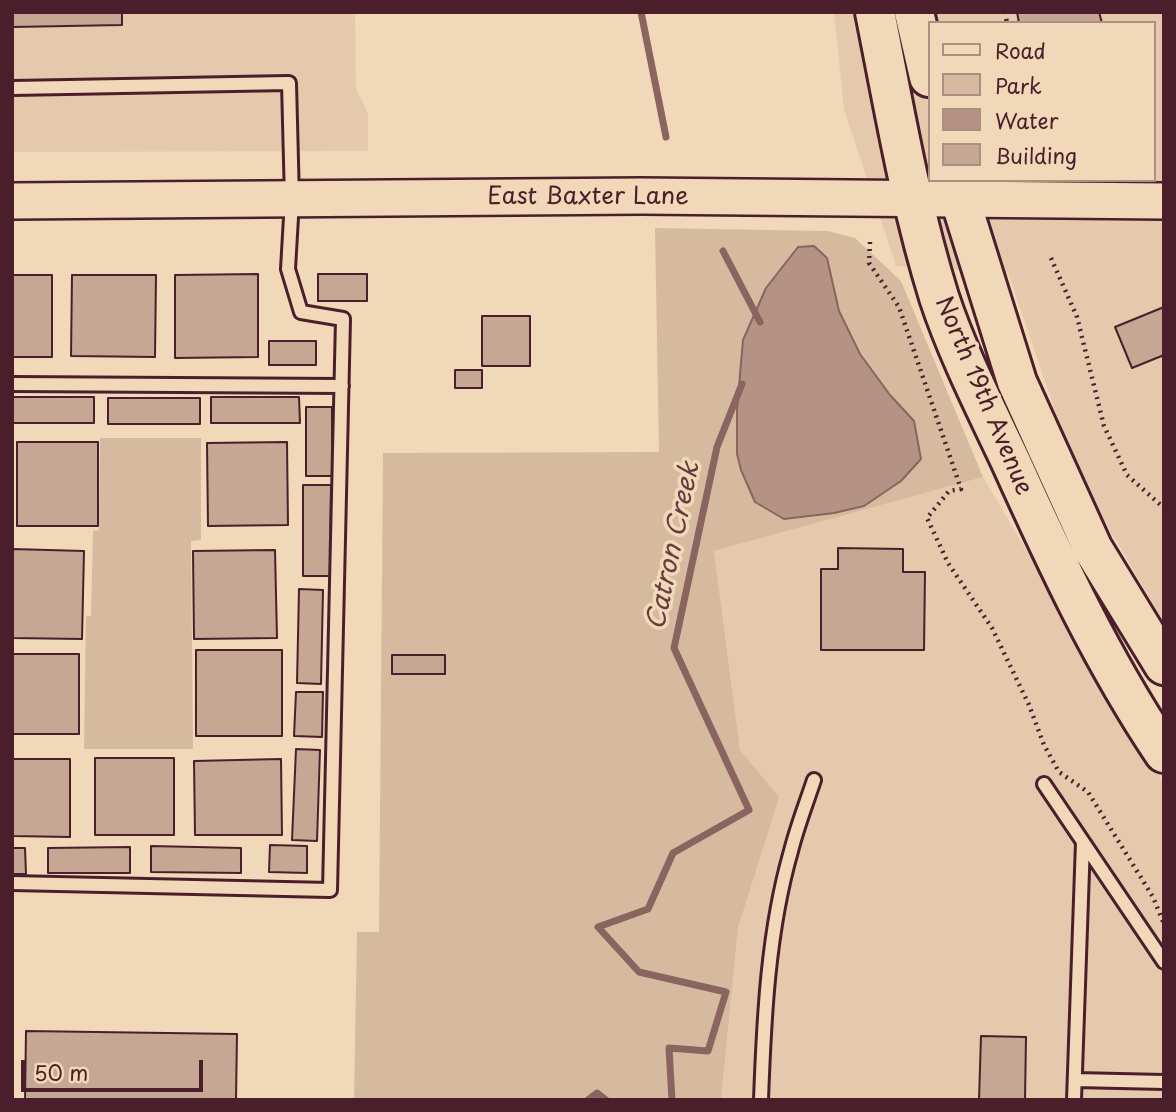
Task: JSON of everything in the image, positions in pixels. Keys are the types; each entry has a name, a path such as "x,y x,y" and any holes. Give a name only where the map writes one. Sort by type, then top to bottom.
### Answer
{"main road":[{"name":"North 19th Avenue","path":"875,12 913,200 940,298 978,392 1065,580 1147,728 1164,753"},
{"path":"914,12 928,74"},
{"name":"North 19th Avenue","path":"956,190 1017,382 1094,549 1164,664"},
{"name":"East Baxter Lane","path":"12,201 641,196 913,200 956,190 1164,201"}],"lane":[{"path":"12,88 289,83 292,200 288,269 301,312 343,319 330,890 12,883"},
{"path":"12,384 342,386"},
{"path":"761,1100 775,923 790,852 814,780"},
{"path":"1044,784 1164,962"},
{"path":"1074,1100 1083,842"},
{"path":"1075,1080 1164,1082"}],"path":[{"path":"870,242 869,263 898,307 961,489 949,491 927,518 948,563 992,628 1029,705 1044,745 1059,772 1088,792 1153,897 1164,924"},
{"path":"1051,258 1076,317 1104,426 1128,475 1164,508"}],"shaded area":[{"path":"12,12 355,12 356,89 368,113 368,151 12,152"},
{"path":"834,12 1164,12 1164,622 1077,474 1008,273 896,266 844,110"},
{"path":"983,477 1164,784 1164,1100 721,1100 738,928 778,797 740,750 714,551"}],"green space":[{"path":"655,228 828,231 855,238 901,281 983,477 714,551 740,750 779,797 738,928 721,1100 354,1100 357,932 379,932 383,453 659,452"},
{"path":"100,438 201,438 201,540 191,541 193,749 84,749 86,616 91,616 93,531 99,530"}],"water":[{"path":"814,246 827,258 839,311 860,354 890,395 914,421 921,459 901,481 864,506 784,519 755,502 737,454 737,409 743,340 766,288 798,247"}],"building":[{"path":"12,12 122,12 122,25 12,27"},
{"path":"1017,12 1099,12 1101,21 1019,21"},
{"path":"258,274 258,357 175,358 175,275"},
{"path":"318,274 367,274 367,301 318,301"},
{"path":"12,275 52,275 52,357 12,357"},
{"path":"72,275 156,275 155,357 71,356"},
{"path":"1164,307 1164,355 1132,368 1115,327"},
{"path":"482,316 530,316 530,366 482,366"},
{"path":"269,341 316,341 316,365 269,365"},
{"path":"455,370 482,370 482,388 455,388"},
{"path":"12,397 94,397 94,423 12,423"},
{"path":"211,397 299,397 300,423 211,423"},
{"path":"108,398 200,398 200,424 108,424"},
{"path":"306,407 332,407 332,476 306,476"},
{"path":"17,442 98,442 98,526 17,526"},
{"path":"287,442 288,525 208,526 207,443"},
{"path":"303,485 331,485 330,576 303,576"},
{"path":"838,548 903,549 903,572 925,572 924,650 821,650 821,569 838,569"},
{"path":"12,549 84,551 82,639 12,638"},
{"path":"275,550 277,638 194,639 193,551"},
{"path":"299,589 323,590 321,684 297,683"},
{"path":"196,650 282,650 282,736 196,736"},
{"path":"12,654 79,654 79,734 12,734"},
{"path":"392,655 445,655 445,674 392,674"},
{"path":"296,692 323,692 322,737 294,736"},
{"path":"296,749 320,750 317,841 292,840"},
{"path":"95,758 174,758 174,835 95,835"},
{"path":"12,759 70,759 70,837 12,836"},
{"path":"281,759 282,835 195,835 194,761"},
{"path":"270,845 307,846 307,873 269,872"},
{"path":"151,846 241,848 241,873 151,872"},
{"path":"130,847 130,873 48,873 48,848"},
{"path":"12,848 25,848 26,874 12,874"},
{"path":"26,1031 237,1034 236,1100 25,1100"},
{"path":"981,1036 1026,1037 1025,1100 979,1100"}],"waterway":[{"path":"641,12 666,137"},
{"name":"Catron Creek","path":"723,251 760,322"},
{"name":"Catron Creek","path":"672,1100 669,1048 708,1051 726,992 639,972 598,927 648,909 673,853 749,810 674,648 717,447 742,384"},
{"name":"Catron Creek","path":"588,1100 597,1093 606,1100"}]}
